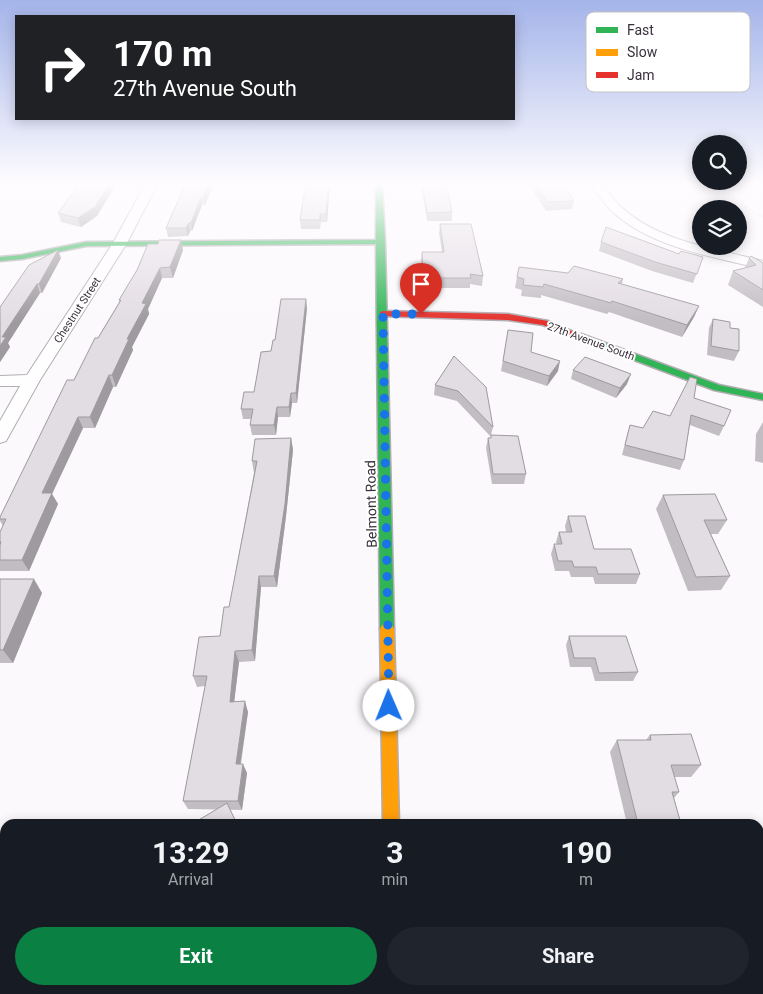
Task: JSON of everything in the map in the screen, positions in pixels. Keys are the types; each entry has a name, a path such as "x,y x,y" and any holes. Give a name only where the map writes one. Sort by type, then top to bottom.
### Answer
{"street":[{"name":"Chestnut Street","path":"0,437 32,380 127,229"},
{"name":"Belmont Road","path":"381,229 391,819"},
{"path":"649,229 674,240 763,265"},
{"path":"0,260 14,259 60,247 86,244 381,242"},
{"name":"27th Avenue South","path":"383,314 478,315 508,317 545,323 717,388 763,397"},
{"path":"0,381 32,380"}],"building":[{"path":"441,229 472,229 483,276 470,274 471,278 431,278 431,275 423,275 422,252 444,252"},
{"path":"605,229 612,229 679,254 681,251 703,257 697,274 655,262 601,242"},
{"path":"159,240 181,240 170,267 160,268 142,303 146,304 127,339 129,339 112,375 109,375 90,417 78,417 42,493 52,493 22,560 0,560 0,532 6,519 0,519 0,517 67,380 74,380 95,338 98,338 121,300 119,300 137,270 148,244 158,244"},
{"path":"58,250 39,284 37,284 2,337 6,337 0,346 0,307 29,265"},
{"path":"751,256 763,263 763,290 733,271 756,265 749,258"},
{"path":"574,266 623,279 618,283 699,306 687,325 612,301 611,303 544,284 543,287 523,285 524,279 517,277 519,267 568,273"},
{"path":"281,299 306,299 296,393 291,393 289,407 277,407 274,425 250,425 253,409 241,409 244,392 254,392 261,352 271,351 273,340 275,340"},
{"path":"713,319 730,322 730,328 739,329 739,351 711,346"},
{"path":"508,330 533,333 531,352 560,361 549,376 503,361"},
{"path":"454,356 486,387 493,427 458,391 435,385"},
{"path":"585,357 631,374 620,388 573,370"},
{"path":"690,377 697,379 694,398 731,410 724,426 691,415 684,460 625,445 630,425 643,428 653,411 670,416"},
{"path":"491,435 518,436 526,474 493,474 488,438 491,438"},
{"path":"291,438 285,504 274,576 259,576 252,650 235,651 230,702 245,701 236,764 243,764 238,801 183,801 207,676 193,676 199,637 220,636 224,607 229,607 257,461 252,461 255,439"},
{"path":"715,494 727,520 704,520 730,576 696,577 663,495"},
{"path":"568,516 585,516 594,549 631,549 640,574 598,574 596,567 574,567 572,561 558,561 554,544 562,544 559,532 572,532"},
{"path":"0,579 34,579 3,650 0,650"},
{"path":"569,636 626,636 638,672 599,673 595,658 574,658"},
{"path":"691,734 701,765 671,765 679,792 672,792 680,819 637,819 617,740 651,740 650,735"},
{"path":"227,803 235,819 200,819"}],"traffic: fast":[{"path":"380,229 387,629"},
{"path":"0,259 22,257 86,244 381,242"},
{"path":"581,337 717,388 763,397"}],"traffic: slow":[{"path":"387,629 391,819"}],"traffic: jam":[{"path":"383,314 508,317 545,323 581,337"}],"route":[{"path":"389,706 383,314 421,314"}]}
